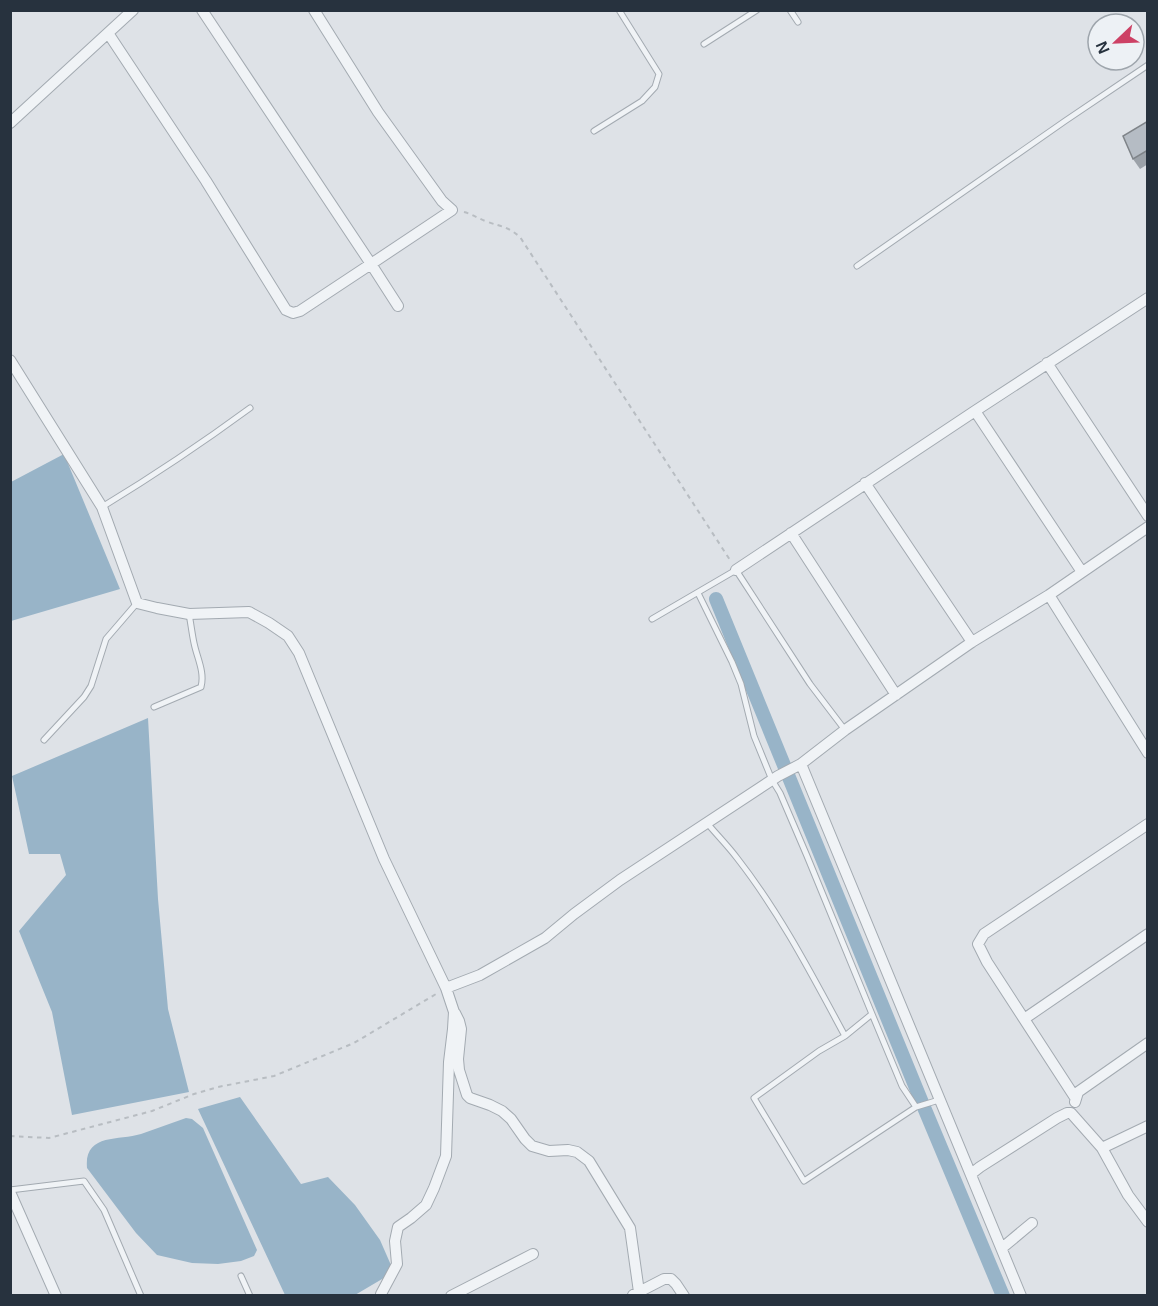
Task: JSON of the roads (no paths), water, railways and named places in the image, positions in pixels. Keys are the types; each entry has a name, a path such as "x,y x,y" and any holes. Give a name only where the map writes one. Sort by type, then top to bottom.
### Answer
{"street":[{"path":"10,123 133,10"},
{"path":"202,10 398,306"},
{"path":"108,33 206,181 286,310 293,313 300,311 452,210 442,201 378,112 314,10"},
{"path":"736,570 1148,298"},
{"path":"10,360 102,507 136,603 189,614 249,612 288,636 299,653 384,859 446,988 459,1021 461,1029 458,1059 467,1095 502,1111 532,1146 549,1151 577,1152 589,1161 630,1227 636,1294 664,1279 671,1279 684,1296"},
{"path":"1047,363 1148,516"},
{"path":"975,411 1082,572"},
{"path":"865,483 972,642"},
{"path":"446,988 480,975 545,938 620,880 801,764 845,730 972,642 1049,595 1148,527"},
{"path":"792,533 896,695"},
{"path":"1049,595 1148,753"},
{"path":"801,764 1021,1296"},
{"path":"1076,1098 987,962 978,944 984,934 1148,824"},
{"path":"1024,1019 1148,934"},
{"path":"382,1296 398,1264 395,1241 398,1227 426,1205 446,1156 449,1062 454,1012"},
{"path":"1071,1113 1078,1092 1148,1043"},
{"path":"971,1174 1057,1118 1071,1113"},
{"path":"1071,1113 1101,1148 1128,1195 1148,1222"},
{"path":"1101,1148 1148,1126"},
{"path":"10,1191 56,1296"},
{"path":"1002,1248 1032,1223"},
{"path":"451,1296 533,1254"}],"lane":[{"path":"594,131 642,101 655,87 659,74 619,10"},
{"path":"704,44 757,10"},
{"path":"790,10 798,22"},
{"path":"857,266 1148,65"},
{"path":"102,507 148,480 250,408"},
{"path":"652,620 736,570 810,684 845,730"},
{"path":"698,593 732,662 741,684 754,736 779,776 780,793 902,1086 916,1107"},
{"path":"44,740 84,697 91,686 106,639 136,603"},
{"path":"154,707 201,687 202,672 189,614"},
{"path":"707,823 738,858 770,906 845,1036"},
{"path":"872,1014 845,1036 819,1051 754,1098 804,1181 916,1107 940,1100"},
{"path":"10,1191 84,1181 104,1210 141,1296"},
{"path":"241,1276 250,1296"}],"water":[{"path":"64,454 120,589 11,621 11,482"},
{"path":"148,718 158,899 168,1009 189,1092 72,1115 52,1012 19,931 66,875 60,854 29,854 12,776"},
{"path":"240,1097 301,1184 328,1177 355,1205 380,1240 394,1272 355,1295 285,1295 198,1109"},
{"path":"186,1118 192,1119 203,1128 257,1250 254,1256 241,1261 218,1264 192,1263 157,1255 136,1233 87,1168 91,1149 104,1140 141,1134"}],"waterway":[{"path":"716,599 1003,1296"}]}
